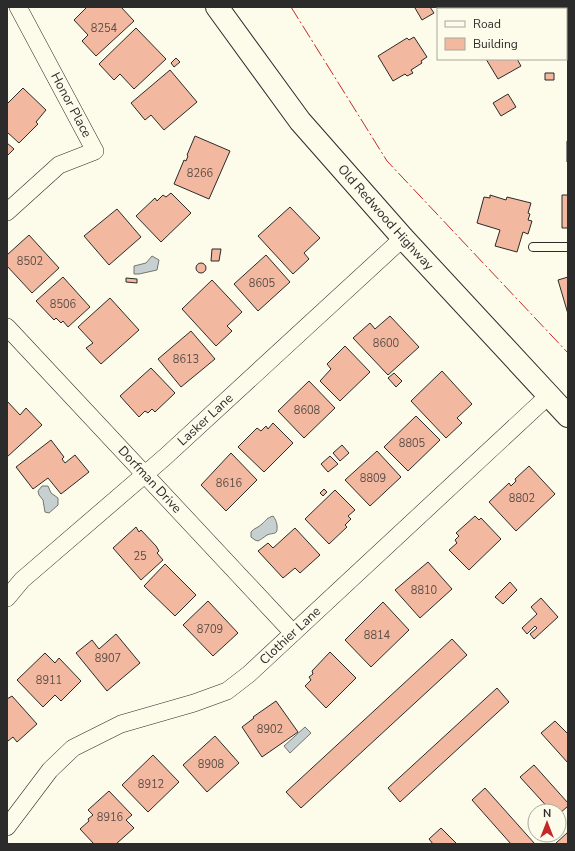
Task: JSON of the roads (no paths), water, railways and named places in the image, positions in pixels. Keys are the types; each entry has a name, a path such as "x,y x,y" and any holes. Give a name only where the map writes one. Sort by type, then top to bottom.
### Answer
{"main road":[{"name":"Old Redwood Highway","path":"217,7 300,121 403,238 568,416"}],"street":[{"name":"Honor Place","path":"7,212 59,165 95,151 18,7"},
{"name":"Lasker Lane","path":"7,598 22,580 144,475 403,238"},
{"name":"Dorfman Drive","path":"7,327 293,633"},
{"name":"Clothier Lane","path":"7,827 50,770 74,748 121,724 194,703 227,691 249,674 548,396"}],"lane":[{"path":"534,247 568,247"}]}
